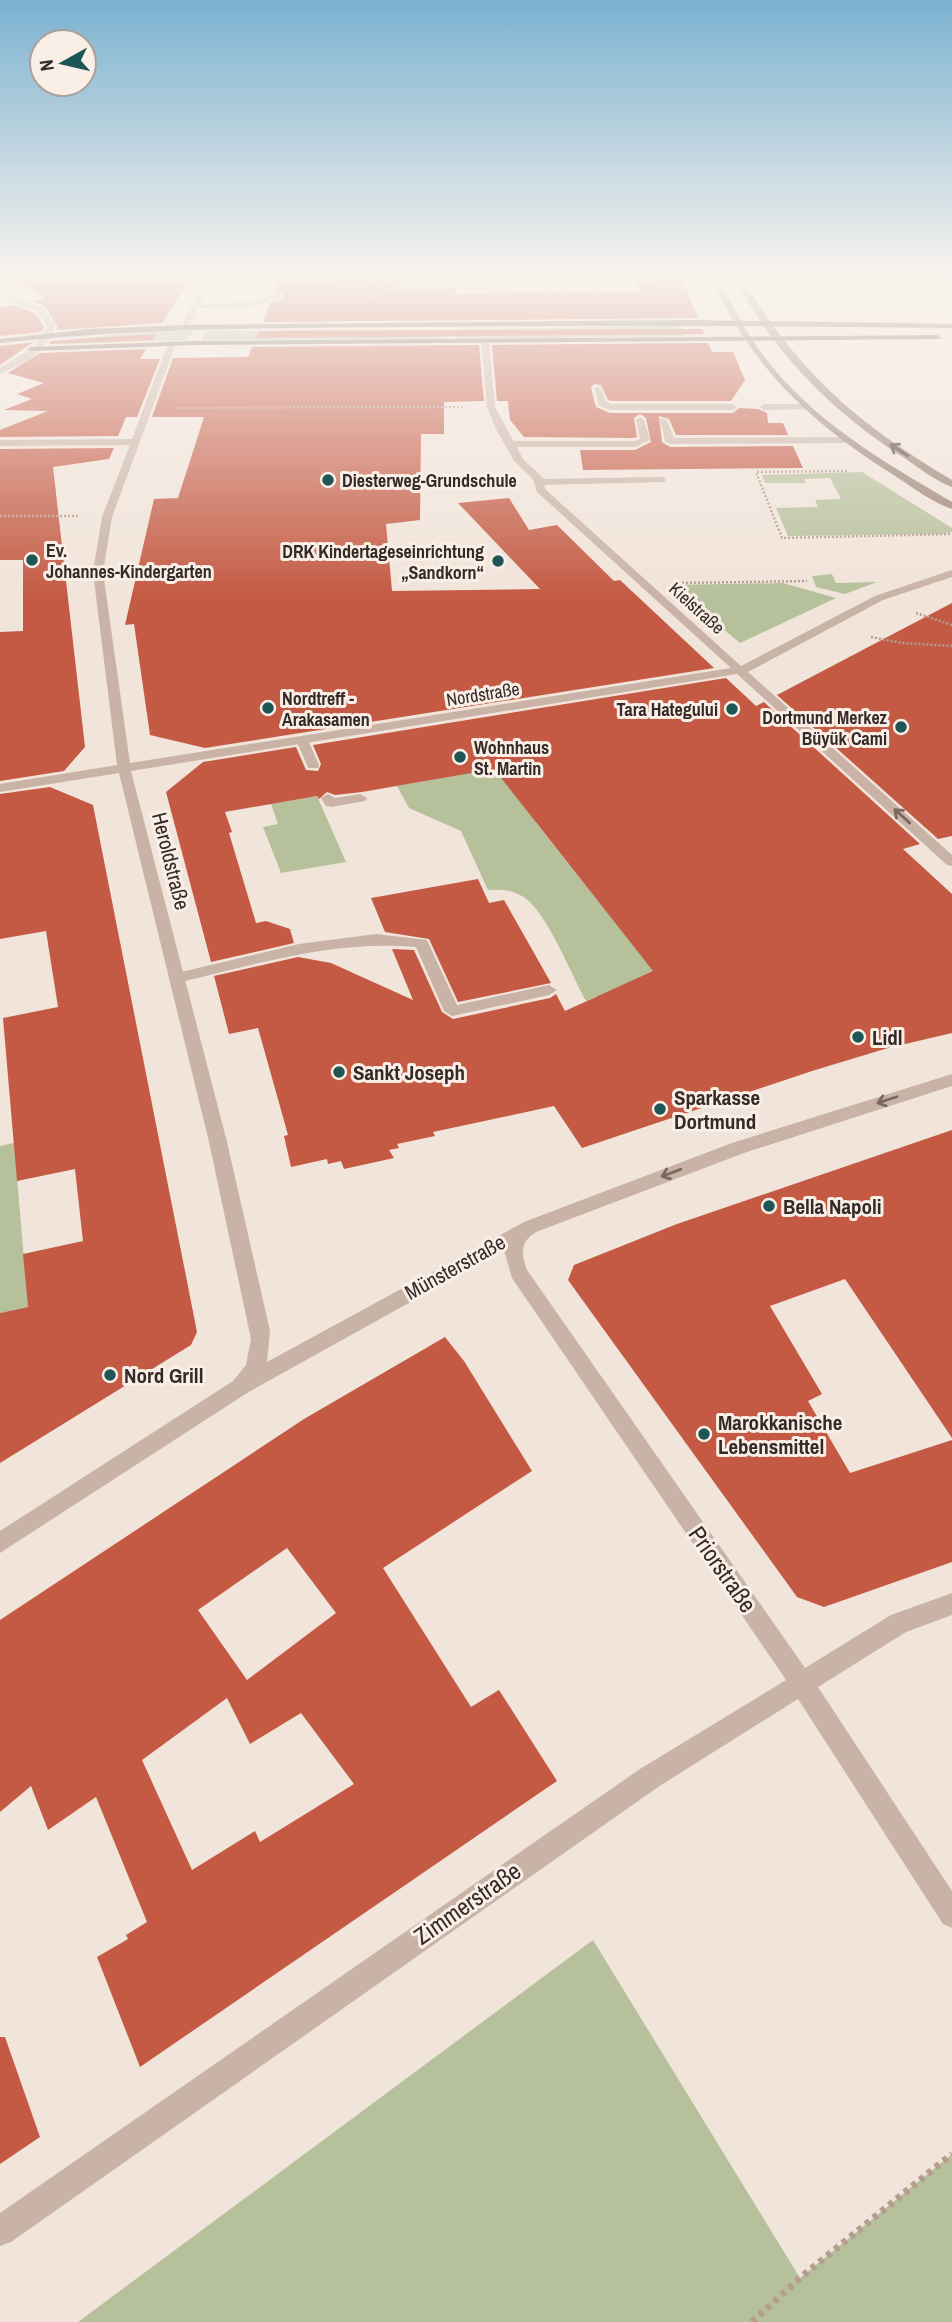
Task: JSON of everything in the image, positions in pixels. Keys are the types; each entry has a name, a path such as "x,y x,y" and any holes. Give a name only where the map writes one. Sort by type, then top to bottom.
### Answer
{"main road":[{"path":"779,380 844,440 952,506"},
{"path":"814,380 847,414 952,484"}],"street":[{"name":"Heroldstraße","path":"158,380 107,517 97,572 124,768 218,1142 260,1331 262,1347 259,1359 254,1372 240,1387"},
{"name":"Kielstraße","path":"489,380 491,407 500,429 519,461 538,482 540,490 952,862"},
{"path":"597,389 602,404 610,407 733,407"},
{"path":"764,407 808,407"},
{"path":"511,444 635,444 645,440 640,420"},
{"path":"663,420 670,441 844,440"},
{"path":"0,443 135,442"},
{"path":"538,482 662,480"},
{"name":"Nordstraße","path":"0,788 742,670 879,598 952,573"},
{"path":"302,740 313,765"},
{"path":"328,797 331,803 360,798"},
{"path":"177,978 299,949 376,939 422,943 452,1011 549,990"},
{"name":"Münsterstraße","path":"0,1544 240,1387 530,1227 738,1148 952,1080"},
{"name":"Priorstraße","path":"530,1227 518,1235 512,1244 512,1258 531,1289 802,1683 952,1915"},
{"name":"Zimmerstraße","path":"0,2231 649,1778 899,1623 952,1604"}],"path":[{"path":"147,408 491,407"},
{"path":"852,471 756,472 782,538 952,534"},
{"path":"0,516 107,517"},
{"path":"677,583 807,581"},
{"path":"923,616 952,625"},
{"path":"871,637 902,643 952,646"},
{"path":"752,2322 800,2278 952,2154"}],"green space":[{"path":"862,472 952,528 952,532 788,536 776,508 818,507 815,500 841,499 830,478 804,479 805,483 765,483 762,475"},
{"path":"832,574 836,583 877,582 845,594 816,587 812,576"},
{"path":"783,583 836,598 740,643 671,585"},
{"path":"531,761 536,823 665,985 605,1003 597,996 586,1001 550,931 533,906 516,893 488,890 461,831 409,808 397,786"},
{"path":"317,796 346,862 281,873 263,827 278,824 271,804"},
{"path":"14,1143 28,1307 0,1313 0,1146"},
{"path":"593,1940 800,2278 952,2154 952,2322 78,2322"}],"building":[{"path":"34,380 152,380 137,417 126,417 118,436 0,437 0,430 48,411 4,410 32,399 17,394 44,383"},
{"path":"165,380 482,380 484,401 444,402 444,434 421,434 420,520 386,524 392,591 540,589 458,503 509,498 529,530 557,525 614,581 620,580 714,668 205,748 150,735 134,624 125,625 154,499 178,498 204,417 152,417"},
{"path":"495,380 745,380 731,401 612,401 608,400 601,385 594,384 591,388 596,407 610,413 733,413 739,408 758,409 767,413 768,423 783,423 788,435 676,435 669,419 659,416 662,442 670,447 793,446 803,468 583,470 580,450 635,450 651,442 646,418 640,414 634,418 637,437 634,438 524,437 510,420 508,401 497,401"},
{"path":"114,448 109,459 53,467 85,747 64,771 0,781 0,632 23,631 23,560 0,560 0,449"},
{"path":"952,603 952,836 938,839 777,695"},
{"path":"726,678 756,706 764,702 920,844 903,849 952,894 952,1033 888,1048 812,1071 582,1148 554,1106 433,1132 435,1136 397,1144 399,1148 389,1150 394,1158 344,1169 341,1161 328,1164 327,1159 291,1167 284,1136 288,1135 258,1028 229,1034 214,976 298,957 331,963 413,1000 392,949 414,950 442,1012 453,1019 550,998 556,994 565,1011 653,971 494,769 362,792 335,795 327,792 319,799 317,796 225,812 256,923 266,921 290,929 294,943 211,962 166,792 203,762 296,747 306,770 318,771 321,764 313,745"},
{"path":"50,787 93,805 197,1332 191,1345 0,1463 0,1313 28,1307 23,1254 83,1241 75,1169 17,1181 3,1018 58,1007 46,931 0,939 0,794"},
{"path":"478,879 489,903 504,900 551,983 458,1002 429,939 385,932 371,898"},
{"path":"952,1130 952,1438 845,1279 770,1306 822,1394 808,1401 850,1473 952,1440 952,1562 824,1607 797,1597 568,1280 574,1265 677,1224"},
{"path":"445,1337 464,1361 532,1471 383,1568 471,1707 499,1690 557,1781 140,2067 97,1957 128,1939 126,1935 147,1922 96,1797 48,1830 31,1786 0,1812 0,1620 304,1419","holes":["287,1548 336,1613 247,1680 198,1610","227,1698 250,1744 301,1713 354,1784 260,1842 255,1831 192,1870 142,1760"]},
{"path":"0,2037 5,2037 40,2137 0,2164"}],"place":[{"name":"Diesterweg-Grundschule","path":"328,480"},
{"name":"Ev. Johannes-Kindergarten","path":"32,560"},
{"name":"DRK Kindertageseinrichtung „Sandkorn“","path":"498,561"},
{"name":"Nordtreff - Arakasamen","path":"268,708"},
{"name":"Tara Hategului","path":"732,709"},
{"name":"Dortmund Merkez Büyük Cami","path":"901,727"},
{"name":"Wohnhaus St. Martin","path":"460,757"},
{"name":"Lidl","path":"858,1037"},
{"name":"Sankt Joseph","path":"339,1072"},
{"name":"Sparkasse Dortmund","path":"660,1109"},
{"name":"Bella Napoli","path":"769,1206"},
{"name":"Nord Grill","path":"110,1375"},
{"name":"Marokkanische Lebensmittel","path":"704,1434"}]}
